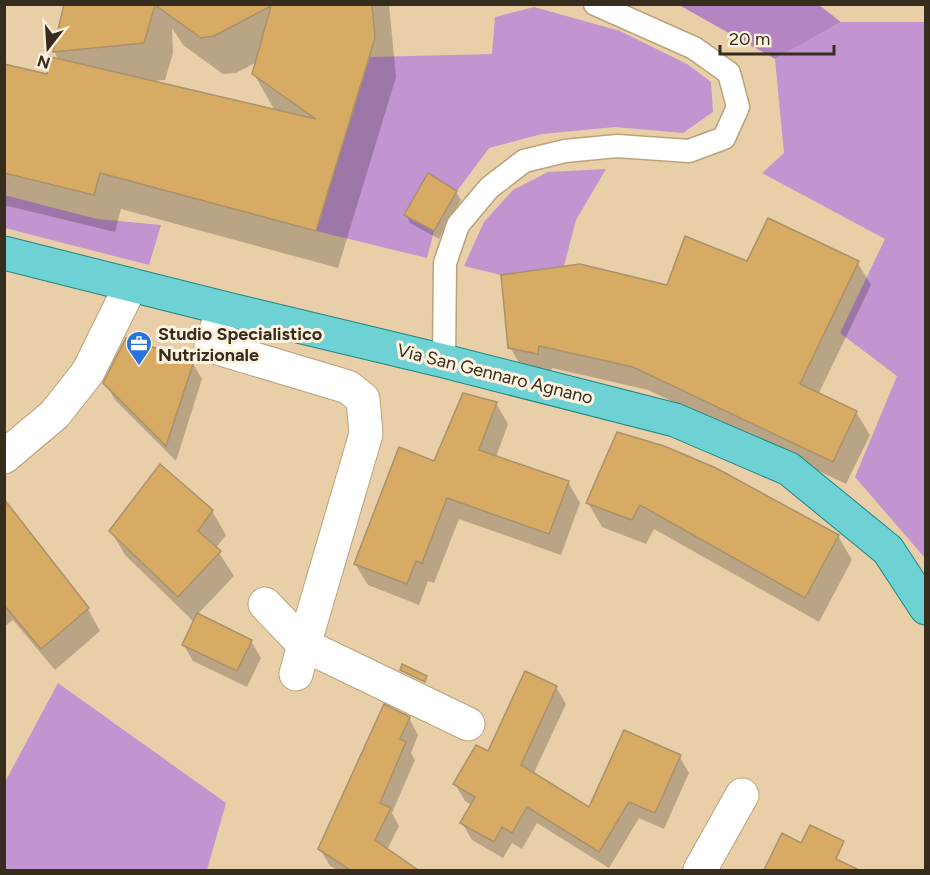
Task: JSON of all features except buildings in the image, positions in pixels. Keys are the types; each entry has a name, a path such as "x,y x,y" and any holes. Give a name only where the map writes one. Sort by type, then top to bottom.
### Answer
{"main road":[{"name":"Via San Gennaro Agnano","path":"4,253 675,420 789,470 888,550 926,608"}],"street":[{"path":"4,457 56,414 88,372 131,285"},
{"path":"223,308 211,346 348,387 363,399 366,434 300,660"},
{"path":"265,604 300,660 468,724"},
{"path":"700,870 742,795"}],"lane":[{"path":"444,361 445,263 459,225 489,188 524,161 566,151 617,146 689,151 724,138 738,107 729,73 694,48 595,4"}],"shaded area":[{"path":"679,5 819,5 841,22 775,59"},
{"path":"534,7 620,31 687,64 711,82 713,112 683,133 615,127 542,134 489,148 457,191 428,174 404,215 434,231 427,258 316,231 370,57 492,54 495,17"},
{"path":"841,22 925,22 925,558 855,477 897,376 840,333 885,239 762,173 784,153 775,59"},
{"path":"606,169 576,220 564,266 501,275 464,266 484,222 513,190 548,172"},
{"path":"4,195 97,219 161,225 149,265 5,228"},
{"path":"58,683 226,803 207,870 5,870 5,782"}],"place":[{"name":"Studio Specialistico Nutrizionale","path":"139,367"}]}
